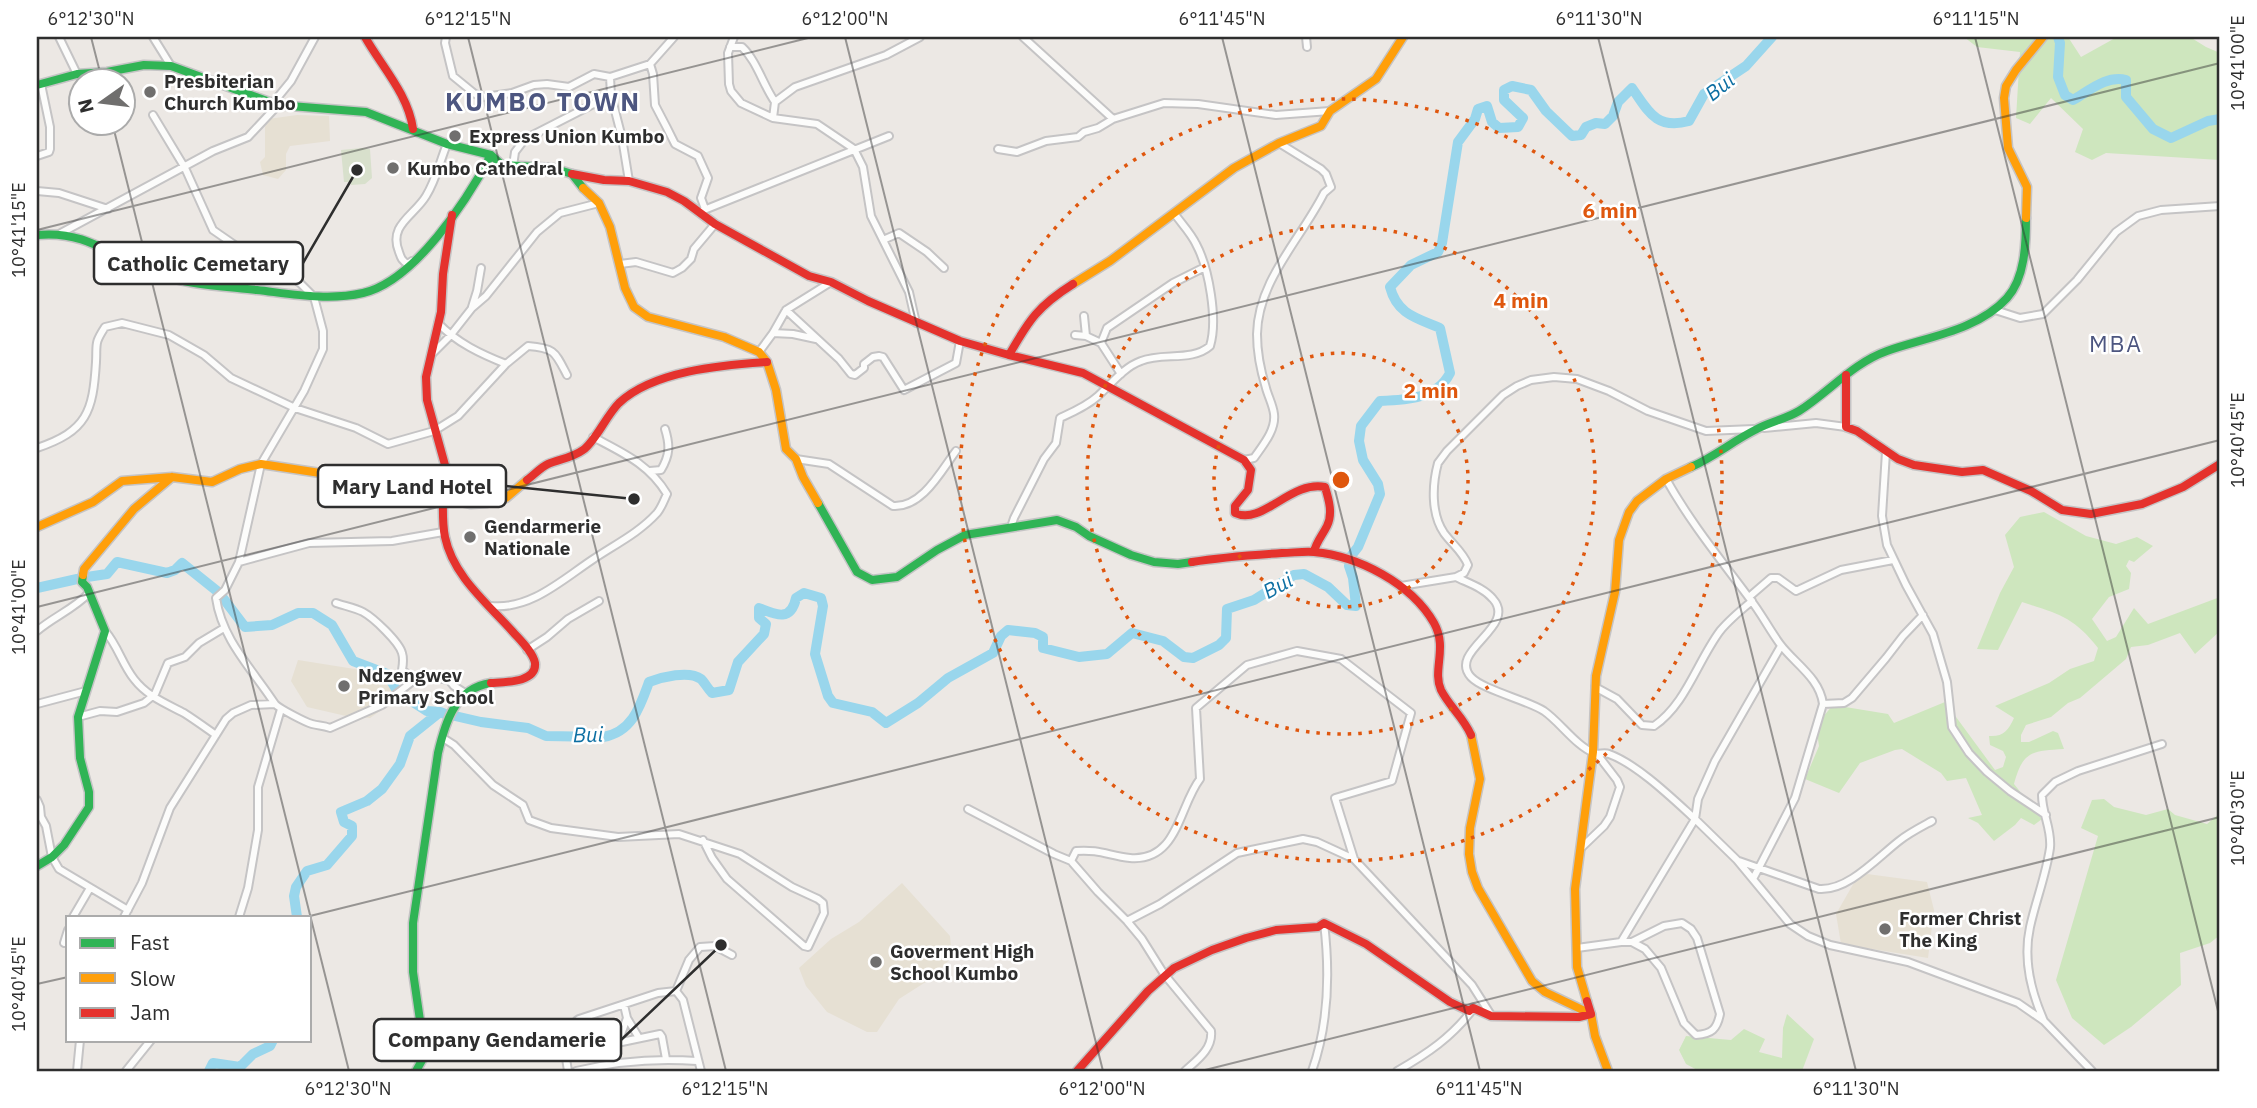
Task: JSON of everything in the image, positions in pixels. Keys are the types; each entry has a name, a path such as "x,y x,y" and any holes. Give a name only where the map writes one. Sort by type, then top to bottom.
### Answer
{"main road":[{"path":"365,37 402,97 413,119 413,128"},
{"path":"1009,355 1029,320 1051,298 1110,261 1234,168 1279,143 1321,125 1330,111 1376,79 1403,37"},
{"path":"1608,1071 1595,1036 1577,967 1575,889 1595,753 1595,687 1615,592 1619,540 1629,512 1637,501 1666,479 1712,458 1756,429 1798,412 1864,362 1884,352 1959,328 1995,310 2010,296 2019,281 2026,229 2027,187 2008,148 2004,97 2006,86 2016,70 2043,37"},
{"path":"136,67 171,66 276,104 366,112 413,128 447,144 491,155 502,165 553,168 604,180 628,181 667,192 702,210 715,224 809,276 831,282 960,341 1083,373 1244,460 1251,470 1248,490 1235,506 1235,513 1243,517 1252,516 1304,486 1317,483 1325,487 1330,504 1329,523 1317,539 1314,552"},
{"path":"39,85 66,77"},
{"path":"37,235 61,233 84,238 151,271 202,284 314,297 354,294 384,286 400,277 479,179 491,155"},
{"path":"572,174 598,203 610,227 625,288 634,307 648,317 724,337 759,352 766,362 778,398 786,449 796,459 826,520 857,572 865,578 872,580 897,577 965,535 1057,520 1131,555 1154,562 1178,564 1225,556 1314,552 1364,564 1401,586 1427,612 1435,625 1441,639 1438,681 1473,740 1480,779 1470,828 1469,854 1478,888 1532,981 1545,992 1591,1014"},
{"path":"416,1071 425,1055 412,963 414,918 433,779 443,738 455,704 465,693 483,684 508,683 525,677 535,666 527,650 455,563 443,532 446,464 434,431 426,384 438,323 452,215"},
{"path":"37,527 77,511 113,491 122,481 172,477 212,482 240,468 261,464 443,494 456,501 471,504 487,503 506,498 547,464 565,460 586,449 610,412 629,393 660,380 708,369 766,362"},
{"path":"1846,375 1846,427 1857,431 1886,452 1914,465 1962,472 1983,470 2031,491 2062,510 2091,514 2142,504 2183,487 2220,464"},
{"path":"40,864 52,857 70,837 89,807 89,792 80,758 78,717 105,631 82,582 84,569 134,509 172,477"},
{"path":"1077,1071 1164,974 1212,950 1246,938 1276,930 1318,927 1324,923 1366,944 1450,1002 1469,1011 1474,1008 1491,1016 1579,1017 1591,1014"}],"street":[{"path":"59,37 73,66"},
{"path":"153,37 171,66"},
{"path":"61,233 213,151 248,137 276,104 315,37"},
{"path":"446,37 453,76 475,94 484,97 512,93 534,85 569,87 594,74 610,77 650,64 674,37"},
{"path":"734,37 728,53 729,84 747,108 774,118 817,124 854,149 863,167 871,216 908,292 916,323"},
{"path":"775,102 795,87 886,55 920,37"},
{"path":"1023,37 1113,119"},
{"path":"1306,37 1307,47"},
{"path":"730,47 742,47 748,52 764,87 775,102 774,118"},
{"path":"650,64 655,105 675,144 698,156 708,178 701,198 702,210 889,136"},
{"path":"610,77 628,181"},
{"path":"37,156 49,152 50,149 50,127 39,85"},
{"path":"513,166 515,152 525,139 611,95"},
{"path":"998,149 1017,152 1046,141 1078,137 1083,132 1098,128 1113,119 1164,103 1198,104 1276,114 1330,111"},
{"path":"153,115 185,168 214,230 242,250 280,268 300,283 314,297 323,331 323,349 295,408 261,464 239,562 225,590 216,598 224,628 240,656 278,707 258,787 258,830 248,888 239,916"},
{"path":"1251,470 1254,457 1269,435 1274,414 1265,385 1258,343 1262,307 1273,277 1293,241 1324,193 1331,187 1321,169 1279,143"},
{"path":"419,256 408,264 403,261 395,242 397,231 426,198 447,144"},
{"path":"37,191 59,193 108,209"},
{"path":"430,356 486,296 537,232 560,213 598,203"},
{"path":"1995,310 2020,318 2043,314 2077,280 2116,232 2138,216 2161,210 2220,206"},
{"path":"1011,527 1044,459 1056,443 1060,418 1089,403 1107,384 1137,362 1148,358 1199,353 1210,346 1214,327 1205,267 1195,242 1174,213"},
{"path":"620,264 636,262 673,273 691,259 694,249 715,224"},
{"path":"883,240 900,233 944,268"},
{"path":"1101,343 1107,328 1173,283 1205,267"},
{"path":"472,308 481,268"},
{"path":"759,352 786,310 831,282"},
{"path":"786,310 839,359 851,374 855,375 873,357 883,357 904,390 956,363 960,341"},
{"path":"1084,316 1086,336"},
{"path":"37,449 60,439 82,424 90,408 95,342 105,327 122,323 169,335 204,355 231,377 295,408 356,428 388,444 434,431 458,416 506,364 527,346 547,347 558,356 567,375"},
{"path":"438,323 450,336 506,364"},
{"path":"773,333 818,340"},
{"path":"1075,335 1086,336 1101,343 1121,374"},
{"path":"1401,586 1456,577 1464,573 1468,565 1464,555 1443,531 1437,518 1435,475 1438,463 1490,407 1517,386 1531,380 1554,377 1577,379 1609,391 1648,411 1706,431 1816,423 1846,427"},
{"path":"660,481 661,470 668,458 669,446 665,429"},
{"path":"491,606 518,604 555,588 592,560 618,545 659,511 667,494 660,481 637,460 593,437"},
{"path":"796,459 829,464 893,506 902,507 925,492 956,452"},
{"path":"1886,452 1882,516 1887,545 1933,634 1944,666 1952,727 1969,753 1987,772 2046,815"},
{"path":"1244,460 1254,457"},
{"path":"650,471 661,470"},
{"path":"1666,479 1717,557 1750,599 1781,646 1817,685 1822,695 1823,704 1795,798 1753,879"},
{"path":"239,562 309,543 392,541 443,532"},
{"path":"1595,687 1617,699 1642,725 1654,726 1676,706 1720,632 1771,578 1778,578 1796,591 1841,570 1893,560"},
{"path":"1456,577 1481,589 1494,600 1498,609 1495,623 1473,648 1468,658 1469,675 1481,684 1545,712 1595,753 1617,780 1619,788 1610,817 1580,849"},
{"path":"37,631 79,603 89,593"},
{"path":"527,650 568,619 599,601"},
{"path":"336,603 364,612 399,645 404,657 402,670 414,681"},
{"path":"1823,704 1844,703 1852,698 1923,615"},
{"path":"78,717 100,710 117,712 144,703 155,694 168,663 185,657 199,643 224,628"},
{"path":"105,631 120,652 134,680 150,696 186,714 216,735"},
{"path":"1621,942 1695,819 1698,799 1715,761 1781,646"},
{"path":"1072,861 1076,851 1084,850 1099,850 1132,858 1154,854 1170,840 1192,790 1200,779 1196,708 1247,665 1297,651 1341,659 1411,713 1392,781 1335,798 1354,859"},
{"path":"125,916 142,883 170,808 226,719 240,709 261,703 293,713 312,724 330,728 382,705 414,681 426,676 449,680 454,687 465,693"},
{"path":"37,704 86,691"},
{"path":"443,738 454,745 493,785 523,805 529,820 543,827 611,836 679,834 703,840 740,854 823,903 824,913 808,947 735,888 719,869 703,840"},
{"path":"2044,1021 2033,994 2028,950 2030,928 2042,889 2050,848 2050,832 2042,795 2055,782 2078,771 2162,744"},
{"path":"1595,753 1610,754 1652,781 1737,860 1790,924 1808,936 1829,945 1908,961 2018,1003 2044,1021 2092,1071"},
{"path":"37,800 40,807 39,817 46,826 52,857 59,869"},
{"path":"968,809 1072,861 1142,939 1164,974 1212,1031 1209,1048 1185,1071"},
{"path":"1737,860 1819,889 1829,889 1858,875 1901,839 1932,821"},
{"path":"1127,921 1160,904 1237,853 1303,839 1317,842 1354,859 1472,985 1491,1016"},
{"path":"40,864 53,864 128,910"},
{"path":"74,916 90,888"},
{"path":"1312,1071 1322,1042 1329,982 1324,923"},
{"path":"1577,948 1632,942 1664,926 1682,923 1698,938 1720,1014 1717,1027 1708,1034 1696,1035 1684,1023 1661,968 1645,949 1632,942"},
{"path":"64,943 66,936"},
{"path":"676,991 689,960 700,947 715,946 732,955"},
{"path":"568,1071 566,1031 579,1019 658,993 676,991"},
{"path":"676,991 682,1000 701,1071"},
{"path":"2018,1003 2033,994"},
{"path":"624,1005 626,1018 639,1038"},
{"path":"1397,1071 1434,1049 1460,1027 1474,1008"},
{"path":"616,1062 617,1043 626,1018"},
{"path":"617,1043 660,1034 666,1059"},
{"path":"77,1071 80,1042"},
{"path":"126,1071 149,1042"},
{"path":"576,1071 616,1062 666,1059 697,1061"}],"shaded area":[{"path":"297,115 329,116 330,141 290,146 286,154 286,170 278,179 263,175 260,162 265,157 265,127 268,119"},
{"name":"Ndzengwev Primary School","path":"298,660 361,670 375,668 387,674 397,691 389,705 370,718 346,716 307,707 291,681"},
{"name":"Former Christ The King","path":"1867,874 1927,882 1934,910 1928,958 1841,944 1836,914 1855,881"},
{"name":"Goverment High School Kumbo","path":"902,883 950,936 952,957 932,978 899,999 877,1032 867,1032 827,1012 806,986 799,968 831,939 859,922"}],"green space":[{"path":"1964,37 2068,37 2081,57 2117,37 2190,37 2220,53 2220,160 2106,153 2092,160 2075,152 2083,129 2051,98 2030,124 2016,118 2020,52 1977,47"},
{"path":"370,149 372,178 365,184 351,185 350,182 344,182 341,150"},
{"path":"2044,512 2086,536 2116,544 2137,537 2153,546 2134,562 2129,560 2126,566 2131,573 2129,589 2109,597 2092,619 2107,641 2116,637 2134,608 2148,624 2220,597 2220,631 2195,654 2180,633 2148,645 2131,647 2126,659 2080,698 2068,703 2051,717 2026,725 2021,742 2029,742 2053,731 2058,733 2064,749 2036,752 2025,759 2014,784 2042,819 2034,825 2021,818 1994,841 1978,823 1968,818 1982,815 1966,778 1947,781 1941,773 1902,749 1860,763 1839,793 1805,779 1819,746 1816,725 1833,705 1888,714 1894,723 1945,702 1995,770 2003,767 2006,757 2003,751 1990,745 1989,736 2004,732 2014,718 1995,706 2049,683 2070,669 2094,661 2098,648 2081,629 2064,618 2022,602 1998,650 1977,649 2014,567 2005,535 2020,517"},
{"path":"2104,799 2114,807 2146,815 2168,809 2175,815 2207,824 2220,813 2220,935 2210,943 2180,953 2181,985 2131,1027 2104,1045 2072,1018 2056,980 2098,836 2081,828 2092,800"},
{"path":"1787,1014 1814,1039 1802,1071 1699,1071 1686,1064 1679,1050 1686,1036 1731,1040 1744,1029 1765,1039 1759,1052 1782,1058 1783,1028"}],"waterway":[{"name":"Bui","path":"455,716 528,728 546,736 603,737 613,734 621,730 633,717 649,682 668,676 690,675 701,679 712,693 729,690 738,662 764,634 766,624 759,618 759,608 787,614 794,606 796,598 804,593 821,598 823,606 815,654 828,696 833,703 872,712 886,723 918,703 948,678 993,653 1001,636 1008,630 1035,633 1043,637 1043,648 1079,657 1107,654 1132,633 1163,641 1184,657 1193,658 1219,645 1226,638 1227,609 1254,600 1294,575 1304,574 1328,587 1347,605 1356,606 1349,566 1351,556 1358,547 1380,494 1378,484 1363,460 1359,441 1361,426 1380,401 1410,399 1429,393 1444,382 1450,373 1440,328 1409,314 1397,303 1390,287 1411,265 1438,252 1442,243 1458,142 1475,119 1478,109 1487,106 1492,122 1499,128 1518,127 1523,118 1504,100 1504,90 1512,86 1531,90 1546,111 1572,136 1581,135 1586,127 1596,123 1605,124 1613,116 1618,102 1632,88 1648,111 1661,121 1689,121 1704,94 1746,66 1772,37"},
{"name":"Bui","path":"2058,37 2058,77 2065,95 2073,100 2099,84 2119,79 2126,80 2126,97 2153,129 2171,138 2208,121 2220,119"},
{"path":"87,577 107,574 117,562 167,573 182,563 217,591"},
{"path":"37,588 77,579"},
{"path":"223,598 245,627 272,625 298,613 313,613 332,625 353,661 387,674 396,689"},
{"path":"402,695 427,711 440,712"},
{"name":"Bui","path":"297,916 294,896 296,887 307,871 327,865 352,836 352,826 344,822 341,812 367,801 382,789 400,764 410,736 440,712 445,714"},
{"name":"Bui","path":"209,1071 213,1063 240,1067 253,1054 270,1046 272,1042"}],"traffic: fast":[{"path":"37,85 77,74 144,65 171,66 278,105 366,112 447,144 491,155 502,165 553,168 572,174 583,188"},
{"path":"37,235 54,234 83,240 152,272 190,282 310,296 363,293 402,273 420,256 454,215 491,155"},
{"path":"1691,467 1755,430 1799,411 1852,370 1875,356 1966,326 1995,309 2007,298 2018,281 2025,249 2026,218"},
{"path":"818,503 857,572 872,580 897,577 965,535 1057,520 1131,555 1154,562 1192,562"},
{"path":"37,866 52,857 64,845 89,807 89,792 80,758 78,717 105,631 87,587 82,582 83,575"},
{"path":"416,1071 425,1055 413,972 413,923 438,753 448,719 460,699 479,686 491,683"}],"traffic: slow":[{"path":"1073,284 1110,261 1234,168 1279,143 1321,126 1330,111 1376,79 1403,37"},
{"path":"2026,218 2027,187 2008,148 2004,98 2006,86 2016,70 2043,37"},
{"path":"583,188 599,203 610,227 625,288 634,307 648,317 724,337 759,352 767,362 776,390 786,449 796,459 818,503"},
{"path":"37,527 93,502 122,481 172,477 212,482 240,469 261,464 399,485 443,494 456,501 471,504 506,498 527,480"},
{"path":"1587,1001 1577,967 1575,889 1593,752 1596,676 1615,592 1619,540 1629,512 1637,501 1666,479 1691,467"},
{"path":"83,575 84,569 134,509 172,477"},
{"path":"1471,735 1480,779 1470,828 1469,854 1478,888 1532,981 1545,992 1591,1014 1595,1036 1608,1071"}],"traffic: jam":[{"path":"365,37 400,92 413,129"},
{"path":"572,174 629,181 667,192 715,224 809,276 831,282 960,341 1009,355 1035,315 1051,299 1073,284"},
{"path":"452,215 443,274 441,312 426,377 427,400 445,465 445,537 463,577 526,646 535,663 534,670 525,678 491,683"},
{"path":"1009,355 1083,373 1244,460 1251,470 1248,490 1235,506 1235,513 1256,513 1300,490 1325,487 1330,517 1314,552"},
{"path":"527,480 545,465 583,450 619,403 633,392 688,372 767,362"},
{"path":"1846,375 1846,427 1857,431 1898,459 1914,465 1962,472 1983,470 2031,491 2062,510 2091,514 2142,504 2183,487 2220,464"},
{"path":"1192,562 1237,556 1310,552 1348,559 1382,574 1412,596 1434,623 1440,641 1438,675 1441,690 1471,735"},
{"path":"1077,1071 1148,991 1174,968 1246,938 1276,930 1318,927 1324,923 1366,944 1450,1002 1469,1011 1473,1008 1491,1016 1579,1017 1591,1014 1587,1001"}],"place":[{"name":"Presbiterian Church Kumbo","path":"150,92"},
{"name":"Express Union Kumbo","path":"455,136"},
{"name":"Kumbo Cathedral","path":"393,168"},
{"name":"Catholic Cemetary","path":"357,170"},
{"name":"Mary Land Hotel","path":"634,499"},
{"name":"Gendarmerie Nationale","path":"470,537"},
{"name":"Ndzengwev Primary School","path":"344,686"},
{"name":"Former Christ The King","path":"1885,929"},
{"name":"Company Gendamerie","path":"721,945"},
{"name":"Goverment High School Kumbo","path":"876,962"}],"district":[{"name":"KUMBO TOWN","path":"543,102"},
{"name":"MBA","path":"2116,344"}]}
